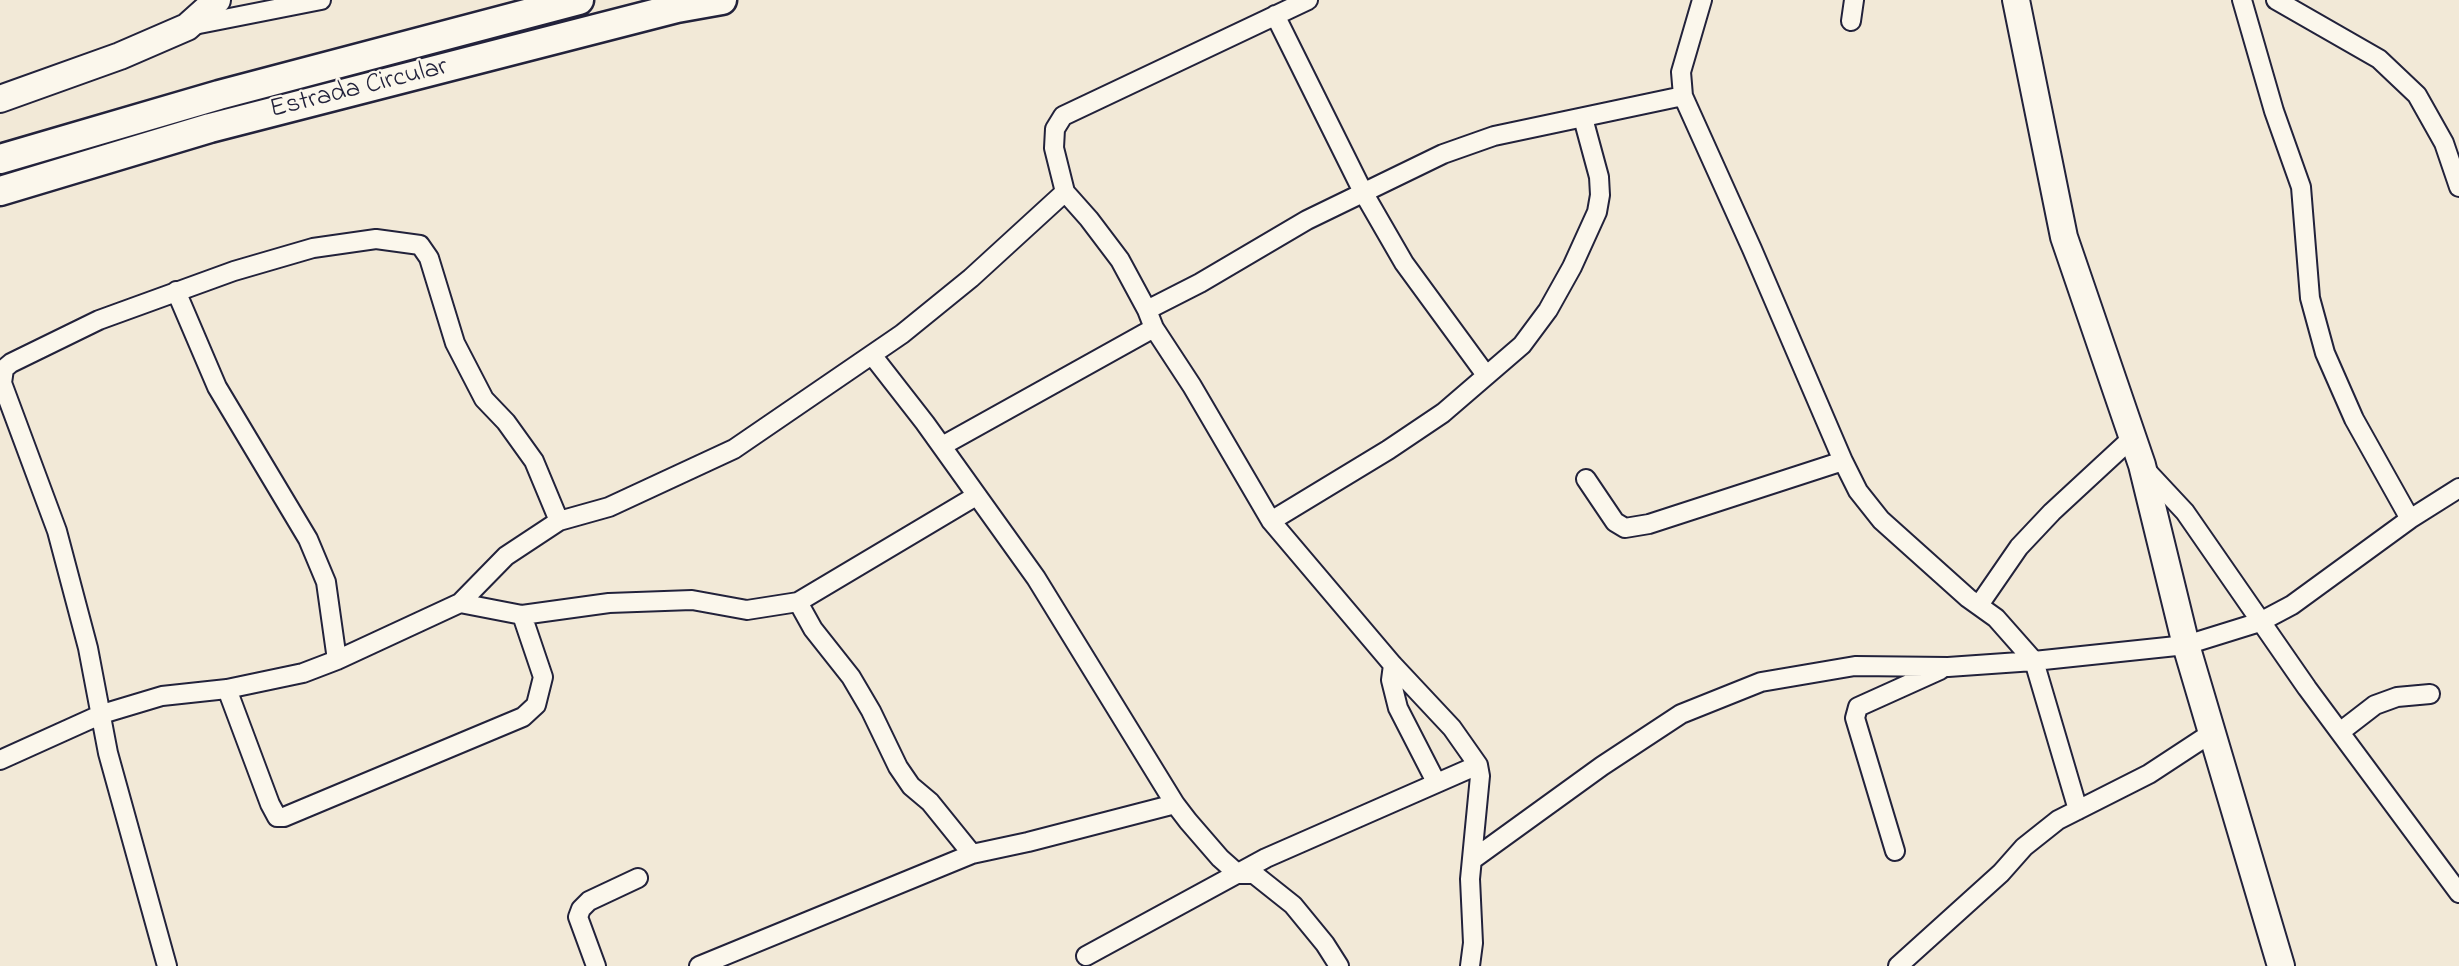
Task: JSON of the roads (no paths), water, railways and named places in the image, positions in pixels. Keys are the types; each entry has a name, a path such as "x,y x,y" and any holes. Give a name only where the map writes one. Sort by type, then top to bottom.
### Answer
{"main road":[{"name":"Estrada Circular","path":"0,159 219,95 579,0"},
{"name":"Estrada Circular","path":"0,191 210,128 665,11 722,0"}],"street":[{"path":"187,27 217,0"},
{"path":"0,99 120,56 187,27 321,0"},
{"path":"1308,0 1062,116 1055,129 1054,148 1065,192 1120,260 1154,328 1192,386 1271,521 1393,665 1452,728 1478,765 1480,776 1470,879 1473,943 1470,966"},
{"path":"1702,0 1680,72 1683,96 1762,270 1844,461 1858,491 1881,520 1923,559 1996,618 2034,662 2078,810"},
{"path":"1851,21 1854,0"},
{"path":"2016,0 2064,237 2142,465 2186,645 2281,966"},
{"path":"2242,0 2274,111 2301,187 2310,298 2325,353 2354,419 2410,519"},
{"path":"2276,0 2379,59 2417,95 2444,143 2459,187"},
{"path":"1275,15 1363,192 1404,263 1486,375"},
{"path":"1147,310 1200,283 1307,220 1443,154 1494,136 1683,96"},
{"path":"1271,521 1388,450 1443,412 1522,345 1548,310 1572,267 1597,212 1600,195 1599,177 1583,118"},
{"path":"0,760 102,714 162,696 227,689 303,673 337,660 460,603 506,556 559,521 609,507 734,449 872,355 971,278 1065,192"},
{"path":"167,966 108,753 88,648 57,531 2,383 4,369 11,363 99,320 234,271 313,248 376,239 420,245 429,258 460,352 484,399 506,422 534,461 559,521"},
{"path":"176,291 217,387 309,539 326,582 337,660"},
{"path":"942,446 1154,328"},
{"path":"872,355 942,446 1036,578 1175,804 1220,858 1238,874 1254,874 1293,904 1325,944 1339,966"},
{"path":"1979,605 2019,547 2052,512 2132,438"},
{"path":"1586,478 1615,522 1625,528 1649,524 1844,461"},
{"path":"2142,465 2185,512 2260,622 2459,893"},
{"path":"1472,860 1602,765 1681,714 1761,682 1856,666 1948,667 2034,662 2186,645 2260,622 2292,605 2410,519 2459,488"},
{"path":"460,603 522,615 609,603 692,600 747,610 798,602 976,496"},
{"path":"798,602 813,630 851,677 871,711 898,767 911,786 930,802 972,854"},
{"path":"227,689 270,804 277,817 284,817 523,717 536,705 543,677 522,615"},
{"path":"1393,665 1392,680 1398,708 1436,782"},
{"path":"1895,851 1855,718 1858,707 1948,667"},
{"path":"2340,732 2375,705 2397,697 2430,694"},
{"path":"1898,966 2001,873 2024,847 2058,820 2149,774 2213,732"},
{"path":"1086,956 1266,858 1478,765"},
{"path":"699,966 972,854 1175,804"},
{"path":"596,966 578,917 580,909 589,902 638,879"}]}
